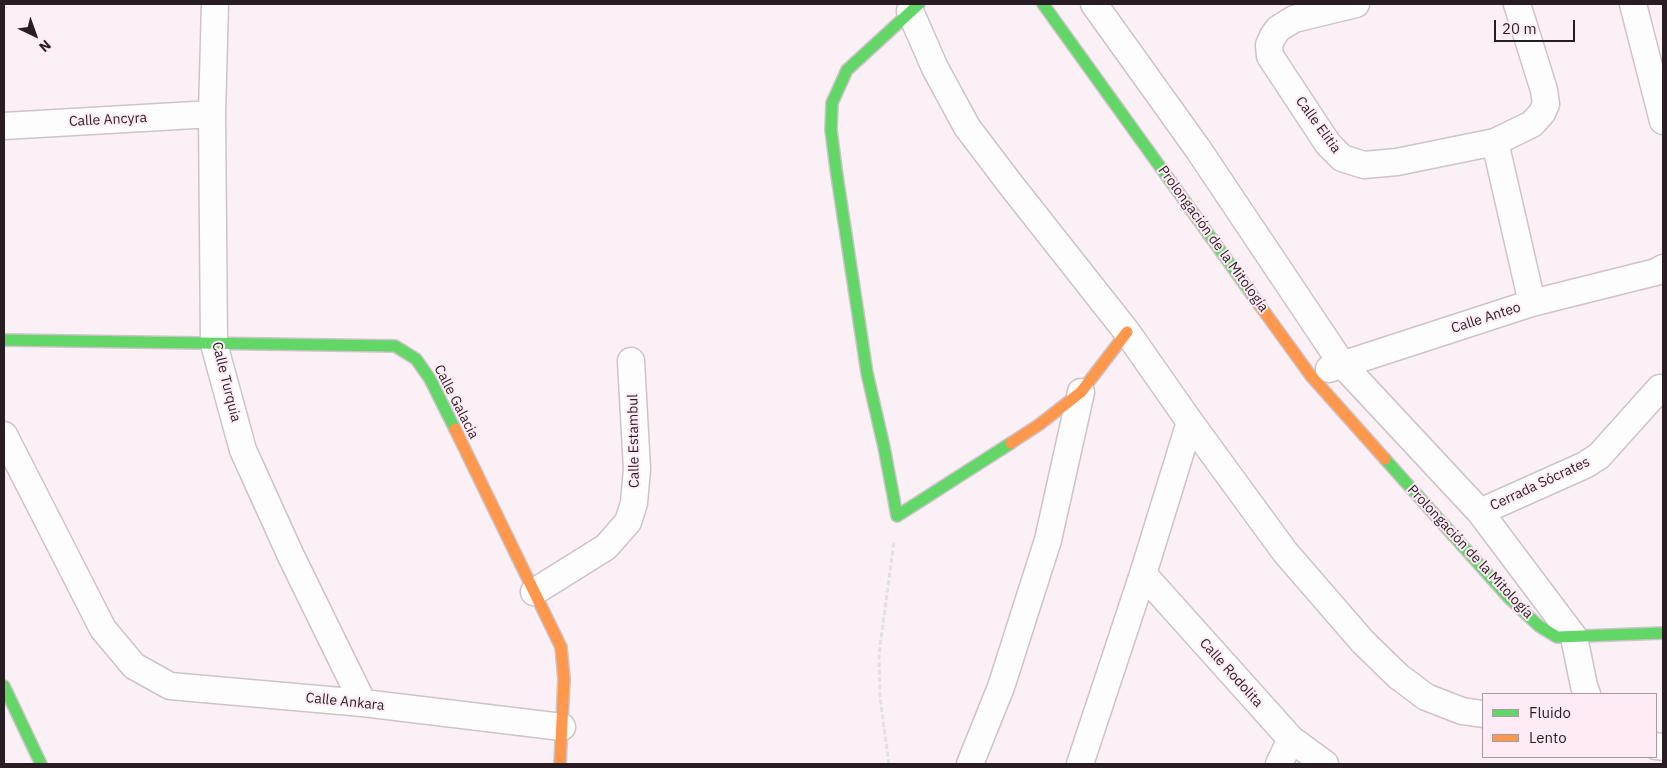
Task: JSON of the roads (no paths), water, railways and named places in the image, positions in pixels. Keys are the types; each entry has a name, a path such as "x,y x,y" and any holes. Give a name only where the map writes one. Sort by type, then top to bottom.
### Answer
{"street":[{"name":"Calle Turquia","path":"215,4 212,114 214,344 243,450 291,556 363,703"},
{"name":"Prolongación de la Mitología","path":"1043,4 1311,376 1510,599 1538,626 1557,637 1574,637"},
{"name":"Prolongación de la Mitología","path":"1094,4 1198,149 1342,364 1480,512 1574,637"},
{"name":"Calle Elitia","path":"1356,4 1294,19 1278,29 1269,45 1270,56 1328,144 1342,158 1364,165 1397,162 1495,142 1532,124 1542,113 1546,104 1544,90 1517,4"},
{"path":"1633,4 1663,121"},
{"path":"1127,332 1081,392 1040,424 897,516 867,372 831,130 832,103 847,70 915,7 935,68 967,126 1010,185 1127,332 1285,552 1363,642 1398,676 1426,697 1462,711 1482,714"},
{"name":"Calle Ancyra","path":"4,126 212,114"},
{"path":"1495,142 1532,303"},
{"name":"Calle Anteo","path":"1311,376 1342,364 1532,303 1656,272 1663,268"},
{"name":"Calle Galacia","path":"4,340 395,346 416,360 430,379 561,646 564,679 560,764"},
{"name":"Calle Estambul","path":"534,592 606,547 628,522 634,503 637,469 631,361"},
{"name":"Cerrada Sócrates","path":"1480,512 1584,465 1599,456 1660,388"},
{"path":"970,764 1001,687 1048,540 1081,392"},
{"path":"1080,764 1144,574 1190,422"},
{"name":"Calle Ankara","path":"4,435 103,628 134,666 170,686 363,703 562,727"},
{"name":"Calle Rodolita","path":"1144,574 1291,739 1325,764"},
{"path":"1587,693 1574,637 1663,633"},
{"path":"4,686 41,764"},
{"path":"1279,764 1291,739"}]}
